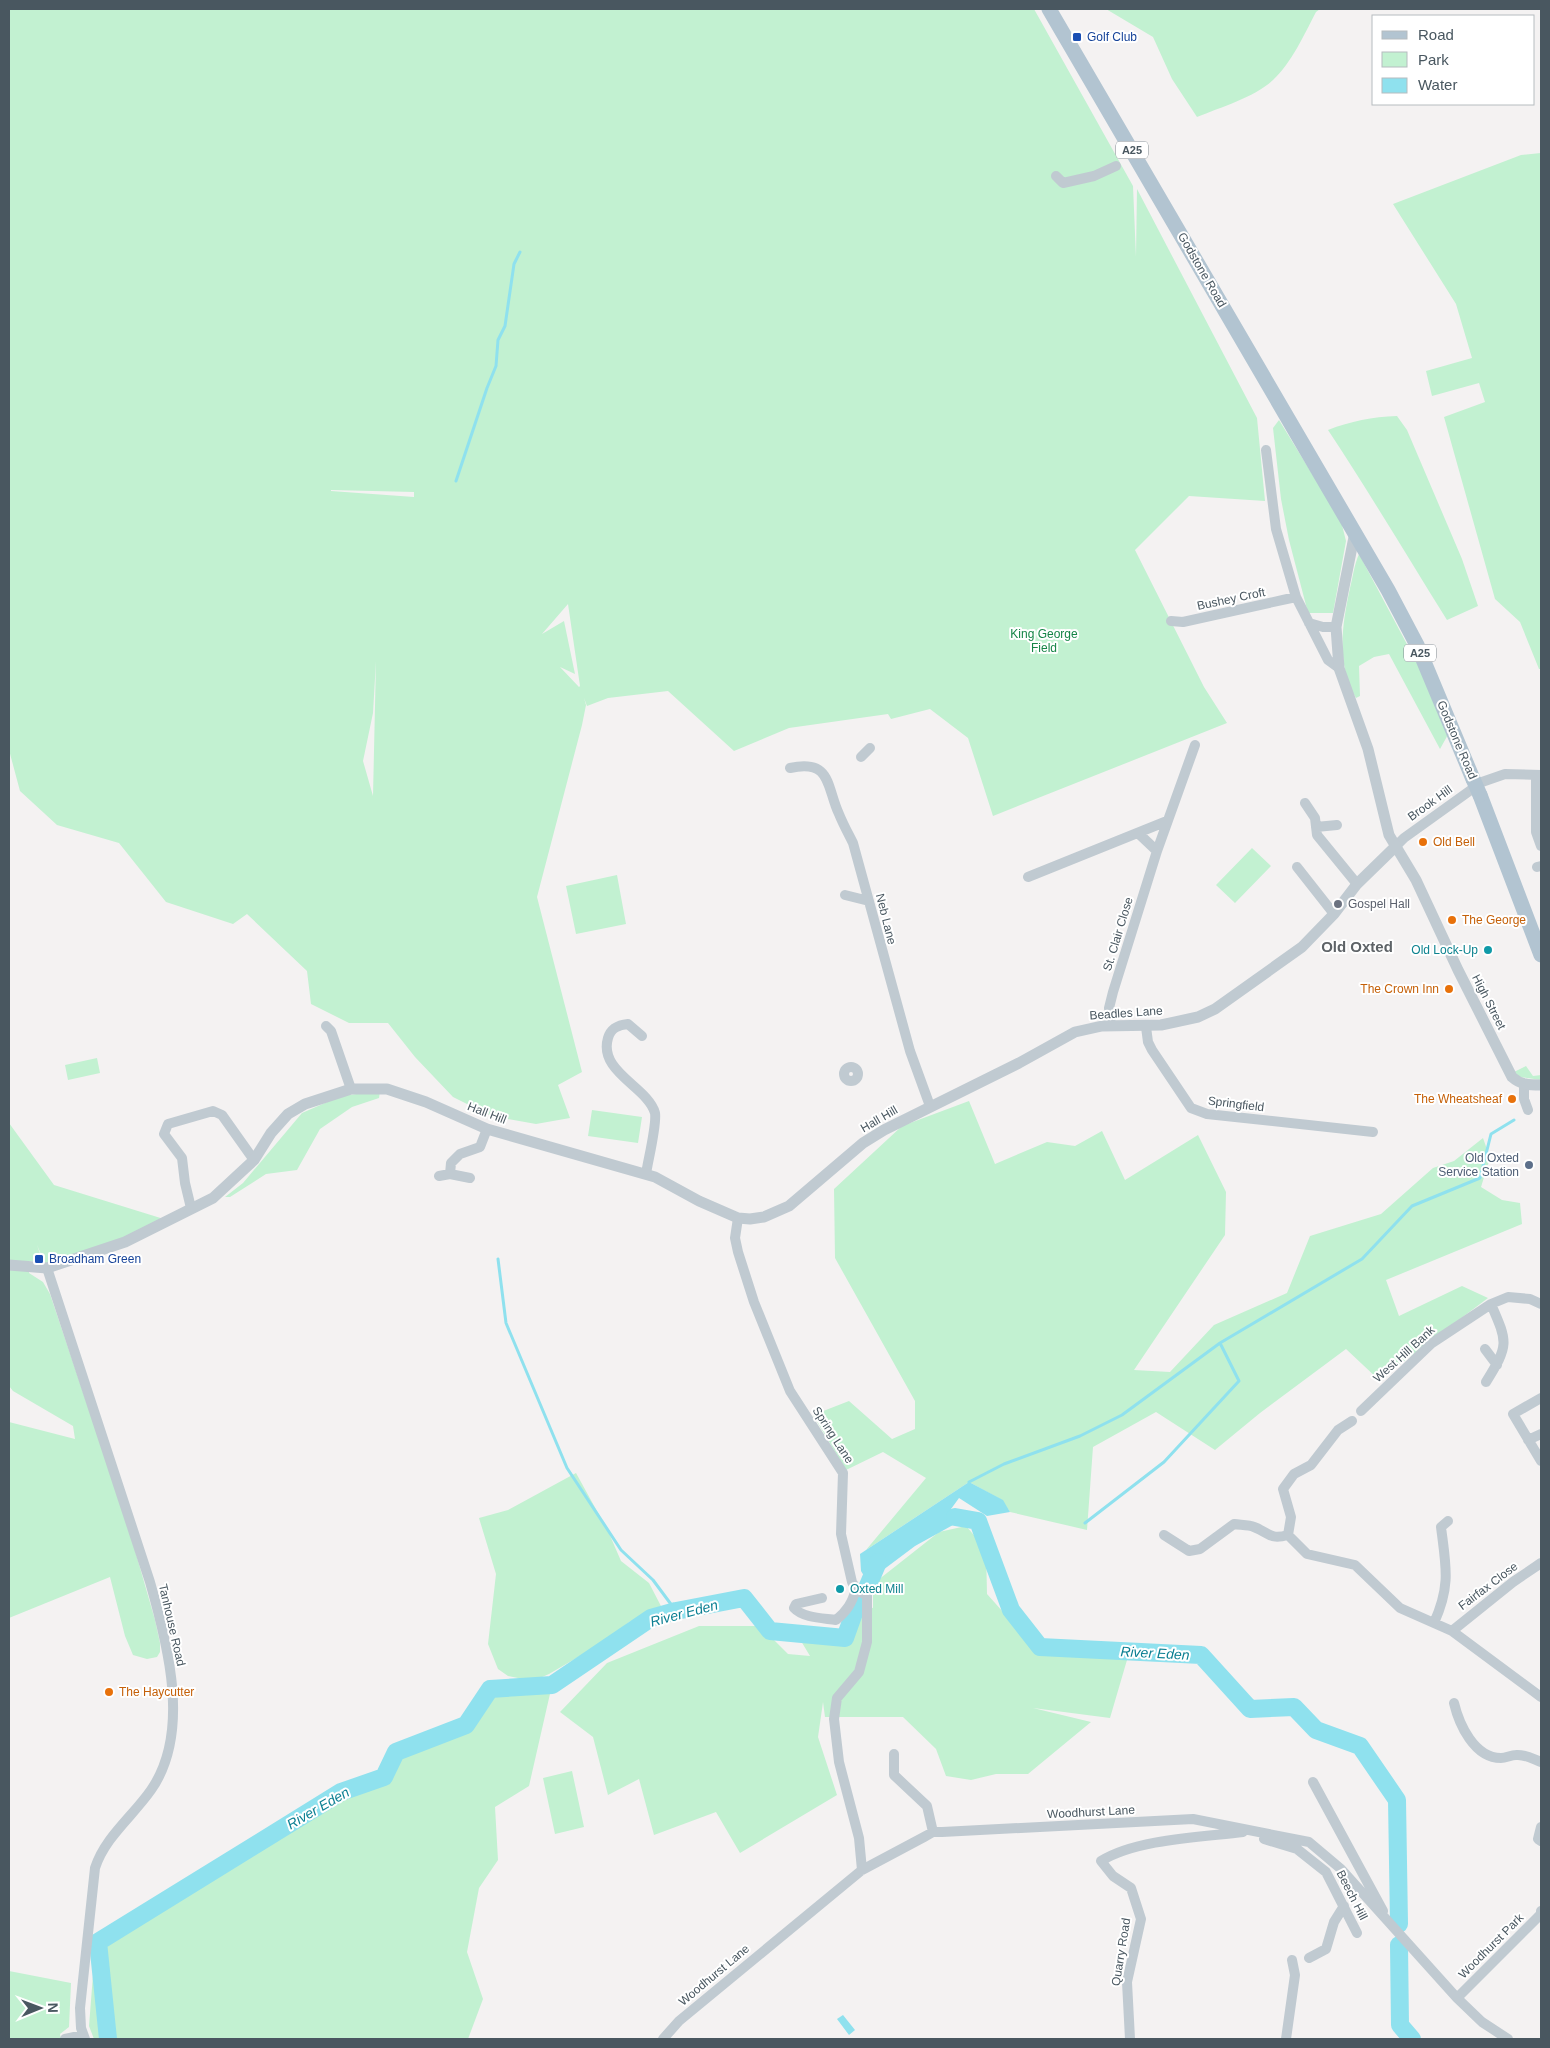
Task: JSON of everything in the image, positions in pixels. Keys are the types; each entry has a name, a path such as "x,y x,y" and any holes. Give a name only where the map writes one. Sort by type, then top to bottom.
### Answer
{"main road":[{"name":"Godstone Road","path":"1049,9 1187,243 1281,409 1355,532 1417,645 1480,794 1541,955"}],"street":[{"path":"1056,176 1063,183 1074,182 1116,166"},
{"path":"1266,450 1276,529 1296,598 1328,660 1339,668"},
{"path":"1355,532 1336,627 1339,668 1368,749 1389,835 1395,847"},
{"name":"Bushey Croft","path":"1171,622 1183,622 1296,598"},
{"path":"1309,623 1323,627 1336,627"},
{"name":"St. Clair Close","path":"1111,1026 1109,1008 1113,992 1157,851 1195,746"},
{"path":"861,757 870,748"},
{"name":"Neb Lane","path":"790,768 805,765 814,766 823,773 838,814 853,843 910,1051 930,1106"},
{"name":"Brook Hill","path":"1395,847 1404,838 1482,782 1505,774 1539,775"},
{"path":"1539,775 1536,832 1541,846"},
{"path":"1305,803 1315,818 1317,835 1357,884"},
{"path":"1028,877 1168,821"},
{"path":"1316,827 1337,825"},
{"path":"1138,833 1157,851"},
{"name":"Beadles Lane","path":"930,1106 1019,1063 1075,1032 1097,1027 1146,1027 1184,1021 1215,1009 1302,947 1334,914 1357,884 1395,847"},
{"name":"High Street","path":"1395,847 1406,861 1416,880 1458,970 1512,1077 1524,1084"},
{"path":"1296,867 1334,914"},
{"path":"845,895 869,901"},
{"path":"642,1036 628,1024 618,1025 610,1032 606,1042 608,1055 614,1067 650,1102 655,1114 646,1174"},
{"path":"326,1026 331,1031 351,1089"},
{"name":"Springfield","path":"1146,1027 1148,1042 1152,1050 1187,1103 1196,1111 1207,1114 1373,1132"},
{"path":"1528,1110 1524,1099 1524,1084 1541,1085"},
{"name":"Hall Hill","path":"47,1268 125,1242 213,1198 254,1160 271,1133 288,1114 305,1104 351,1089 387,1089 426,1102 487,1129 646,1174 738,1218 750,1219 778,1213 809,1190 863,1143 930,1106"},
{"path":"191,1208 182,1158 164,1134 168,1124 213,1111 222,1115 254,1160"},
{"path":"450,1174 451,1163 460,1154 480,1147 487,1129"},
{"path":"438,1176 450,1174 470,1178"},
{"name":"Spring Lane","path":"738,1218 735,1238 738,1252 754,1302 790,1391 843,1473 841,1534 852,1582 856,1589 867,1596 867,1642 859,1672 837,1698 834,1719 839,1762 859,1838 862,1870"},
{"path":"9,1265 47,1268"},
{"name":"Tanhouse Road","path":"47,1268 150,1582 163,1632 172,1692 169,1748 158,1780 103,1850 95,1868 80,2008 84,2037"},
{"name":"West Hill Bank","path":"1361,1411 1432,1343 1491,1304 1508,1297 1530,1299 1541,1304"},
{"path":"1486,1382 1503,1351 1505,1335 1491,1304"},
{"path":"1485,1349 1497,1365"},
{"path":"1541,1398 1513,1414 1541,1461"},
{"path":"1288,1535 1291,1517 1282,1492 1283,1489 1294,1474 1311,1465 1338,1430 1352,1421"},
{"path":"1528,1440 1541,1434"},
{"path":"1164,1534 1189,1551 1200,1548 1234,1524 1254,1527 1266,1535 1277,1538 1288,1535"},
{"path":"1434,1623 1441,1608 1447,1579 1440,1525"},
{"path":"1288,1535 1307,1554 1354,1565 1400,1608 1452,1631 1541,1697"},
{"name":"Fairfax Close","path":"1452,1631 1506,1587 1541,1563"},
{"path":"822,1598 796,1604 794,1608 797,1611 816,1617 836,1620 844,1614 852,1603 856,1589"},
{"path":"1454,1703 1465,1733 1478,1748 1492,1757 1502,1758 1525,1755 1541,1762"},
{"path":"894,1754 894,1775 927,1806 933,1832"},
{"path":"1313,1782 1391,1926"},
{"name":"Woodhurst Lane","path":"663,2039 679,2021 862,1870 933,1832 1193,1819 1309,1842 1341,1869 1457,1998 1482,2022 1508,2039"},
{"path":"1541,1827 1538,1839 1541,1841"},
{"name":"Quarry Road","path":"1130,2039 1127,1982 1141,1918 1131,1888 1113,1876 1101,1861 1112,1854 1166,1840 1255,1831"},
{"name":"Beech Hill","path":"1244,1832 1297,1849 1326,1872 1357,1932"},
{"path":"1309,1958 1326,1949 1334,1922 1344,1906"},
{"name":"Woodhurst Park","path":"1457,1998 1541,1914 1541,1911"},
{"path":"1286,2039 1295,1976 1292,1960"},
{"path":"65,2039 84,2037"}],"green space":[{"name":"King George Field","path":"9,9 1034,9 1133,186 1136,257 1137,189 1257,418 1265,501 1189,496 1135,550 1204,687 1227,723 993,816 968,738 930,709 891,719 888,714 789,728 734,751 668,691 608,698 587,706 584,698 586,705 582,725 537,897 582,1072 558,1085 570,1118 536,1124 491,1116 453,1097 415,1057 388,1023 349,1023 311,1004 307,971 247,914 233,924 166,902 119,843 57,825 20,791 9,750","holes":["331,491 414,492 414,497","568,604 579,687 560,667 575,674 564,621 542,634","376,661 373,796 363,761 373,713"]},
{"path":"1106,9 1320,9 1316,12 1292,57 1273,80 1247,97 1197,117 1172,79 1153,37"},
{"path":"1541,153 1541,669 1539,669 1520,622 1495,599 1444,417 1485,402 1479,383 1432,396 1426,371 1472,358 1456,304 1393,204 1521,155"},
{"path":"1397,416 1407,430 1462,559 1478,606 1447,620 1328,430 1362,420"},
{"path":"1279,420 1341,521 1346,541 1333,613 1308,613 1289,540 1281,499 1273,428"},
{"path":"1359,554 1418,665 1450,731 1440,749 1389,654 1374,657 1359,666 1360,696 1356,698 1350,685 1345,672 1342,644 1350,588"},
{"path":"1252,848 1271,866 1235,903 1216,885"},
{"path":"617,875 626,924 576,934 566,886"},
{"path":"97,1058 100,1073 68,1080 65,1065"},
{"path":"1526,1066 1533,1076 1541,1075 1541,1080 1520,1077 1514,1072"},
{"path":"380,1091 379,1098 352,1107 320,1129 297,1170 266,1174 230,1197 225,1197 243,1183 302,1113 341,1096"},
{"path":"969,1101 995,1164 1047,1142 1075,1146 1102,1131 1125,1180 1198,1135 1226,1192 1225,1235 1134,1370 1170,1372 1214,1325 1287,1293 1310,1236 1381,1214 1433,1168 1454,1161 1483,1138 1490,1158 1481,1187 1502,1200 1520,1203 1522,1224 1386,1280 1399,1316 1462,1286 1488,1298 1379,1380 1346,1349 1260,1413 1215,1450 1156,1412 1093,1447 1087,1530 1010,1512 1002,1500 969,1482 866,1550 926,1478 883,1452 846,1470 813,1415 849,1401 892,1439 915,1429 915,1401 835,1258 834,1189 902,1126"},
{"path":"592,1110 642,1117 638,1143 588,1136"},
{"path":"9,1123 54,1185 167,1220 47,1268 37,1245 43,1262 29,1261 29,1273 43,1282 50,1294 128,1526 155,1620 160,1643 160,1652 157,1657 147,1659 133,1655 125,1636 110,1577 9,1618 9,1422 75,1439 73,1426 13,1391 9,1386"},
{"path":"576,1473 608,1531 621,1561 649,1583 662,1608 629,1622 609,1639 549,1674 533,1681 508,1676 498,1669 488,1644 496,1574 479,1518 508,1510"},
{"path":"966,1526 986,1549 987,1594 1028,1640 1127,1660 1110,1718 1033,1708 1091,1722 1028,1774 996,1774 971,1780 946,1776 936,1749 903,1717 825,1717 823,1702 818,1737 837,1795 740,1853 716,1812 654,1835 639,1779 608,1795 593,1737 560,1712 607,1663 699,1626 760,1626 788,1654 810,1656 801,1641 837,1643 858,1604 873,1608 873,1584 939,1532"},
{"path":"552,1685 529,1786 495,1807 498,1860 479,1888 467,1952 483,1999 468,2039 94,2039 89,2026 98,1942 341,1792 383,1777 396,1752 466,1725 490,1689"},
{"path":"572,1771 584,1827 555,1834 543,1778"},
{"path":"9,1971 71,1983 69,2027 60,2034 61,2039 9,2039"}],"water":[{"path":"969,1482 1003,1500 1010,1512 987,1516 959,1498 951,1509 969,1513 978,1521 962,1520 915,1546 883,1570 869,1584 861,1571 860,1554"},
{"path":"843,2015 855,2030 849,2035 837,2019"}],"waterway":[{"path":"456,481 496,366 498,340 505,326 514,264 520,252"},
{"path":"969,1482 1004,1464 1080,1436 1122,1415 1220,1343 1362,1259 1412,1206 1480,1178 1491,1134 1514,1120"},
{"path":"498,1259 506,1323 567,1468 621,1550 653,1580 676,1611"},
{"path":"1085,1523 1164,1462 1239,1381 1220,1343"},
{"name":"River Eden","path":"955,1517 978,1521 1011,1610 1040,1647 1201,1655 1250,1709 1294,1707 1316,1730 1360,1746 1397,1800 1399,1924"},
{"name":"River Eden","path":"867,1588 878,1562"},
{"name":"River Eden","path":"108,2039 98,1942 341,1792 384,1777 396,1752 466,1725 490,1689 552,1685 651,1618 676,1611 744,1598 770,1631 845,1638 859,1599"},
{"name":"River Eden","path":"1399,1945 1400,2025 1412,2039"}],"place":[{"name":"Golf Club","path":"1077,37"},
{"name":"Old Bell","path":"1423,842"},
{"name":"Gospel Hall","path":"1338,904"},
{"name":"The George","path":"1452,920"},
{"name":"Old Lock-Up","path":"1488,950"},
{"name":"The Crown Inn","path":"1449,989"},
{"name":"The Wheatsheaf","path":"1512,1099"},
{"name":"Old Oxted Service Station","path":"1529,1165"},
{"name":"Broadham Green","path":"39,1259"},
{"name":"Oxted Mill","path":"840,1589"},
{"name":"The Haycutter","path":"109,1692"}],"district":[{"name":"Old Oxted","path":"1357,946"}]}
